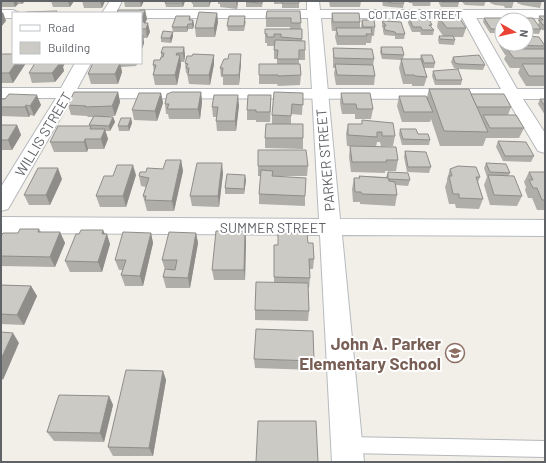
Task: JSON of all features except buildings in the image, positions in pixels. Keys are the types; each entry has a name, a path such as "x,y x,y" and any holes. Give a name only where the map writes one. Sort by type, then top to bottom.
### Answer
{"main road":[{"path":"110,12 116,1"},
{"name":"COTTAGE STREET","path":"142,14 313,8 467,14 545,14"},
{"name":"PARKER STREET","path":"313,8 347,453"},
{"path":"1,14 12,14"},
{"path":"467,14 511,93 545,147"},
{"name":"WILLIS STREET","path":"1,204 67,93 82,64"},
{"path":"1,93 320,95 545,94"},
{"name":"SUMMER STREET","path":"1,225 545,228"}],"lane":[{"path":"347,453 545,449"}],"place":[{"name":"John A. Parker Elementary School","path":"455,353"}]}
